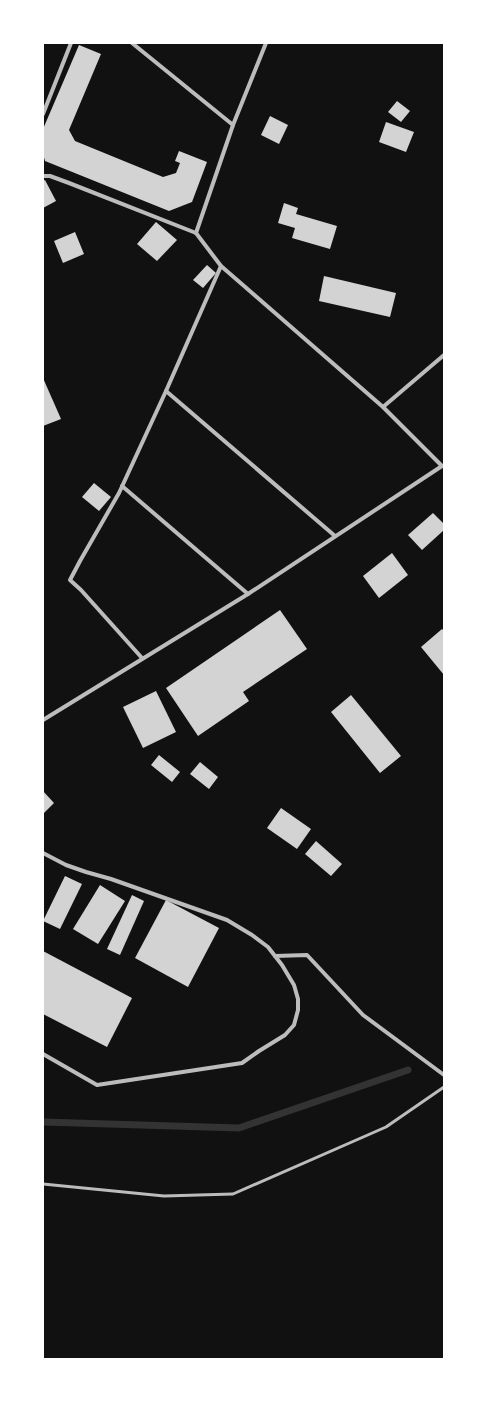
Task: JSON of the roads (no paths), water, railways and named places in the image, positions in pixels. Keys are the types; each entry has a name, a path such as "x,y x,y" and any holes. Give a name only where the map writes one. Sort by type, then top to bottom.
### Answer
{"street":[{"path":"43,114 71,43"},
{"path":"132,43 233,125"},
{"path":"196,233 233,125 266,43"},
{"path":"43,176 50,176 69,183 196,233 221,266 383,407 443,466 248,594 43,720"},
{"path":"142,658 81,590 70,580 122,486 221,266"},
{"path":"383,407 444,355"},
{"path":"166,391 335,536"},
{"path":"122,486 248,594"},
{"path":"43,853 66,865 111,879 227,920 252,935 276,956 294,985 298,999 298,1010 294,1025 285,1035 242,1063 97,1085 43,1054"},
{"path":"276,956 307,955 363,1015 444,1075"}],"lane":[{"path":"43,1184 164,1196 233,1194 386,1127 444,1087"}],"waterway":[{"path":"43,1122 239,1128 408,1070"}]}
